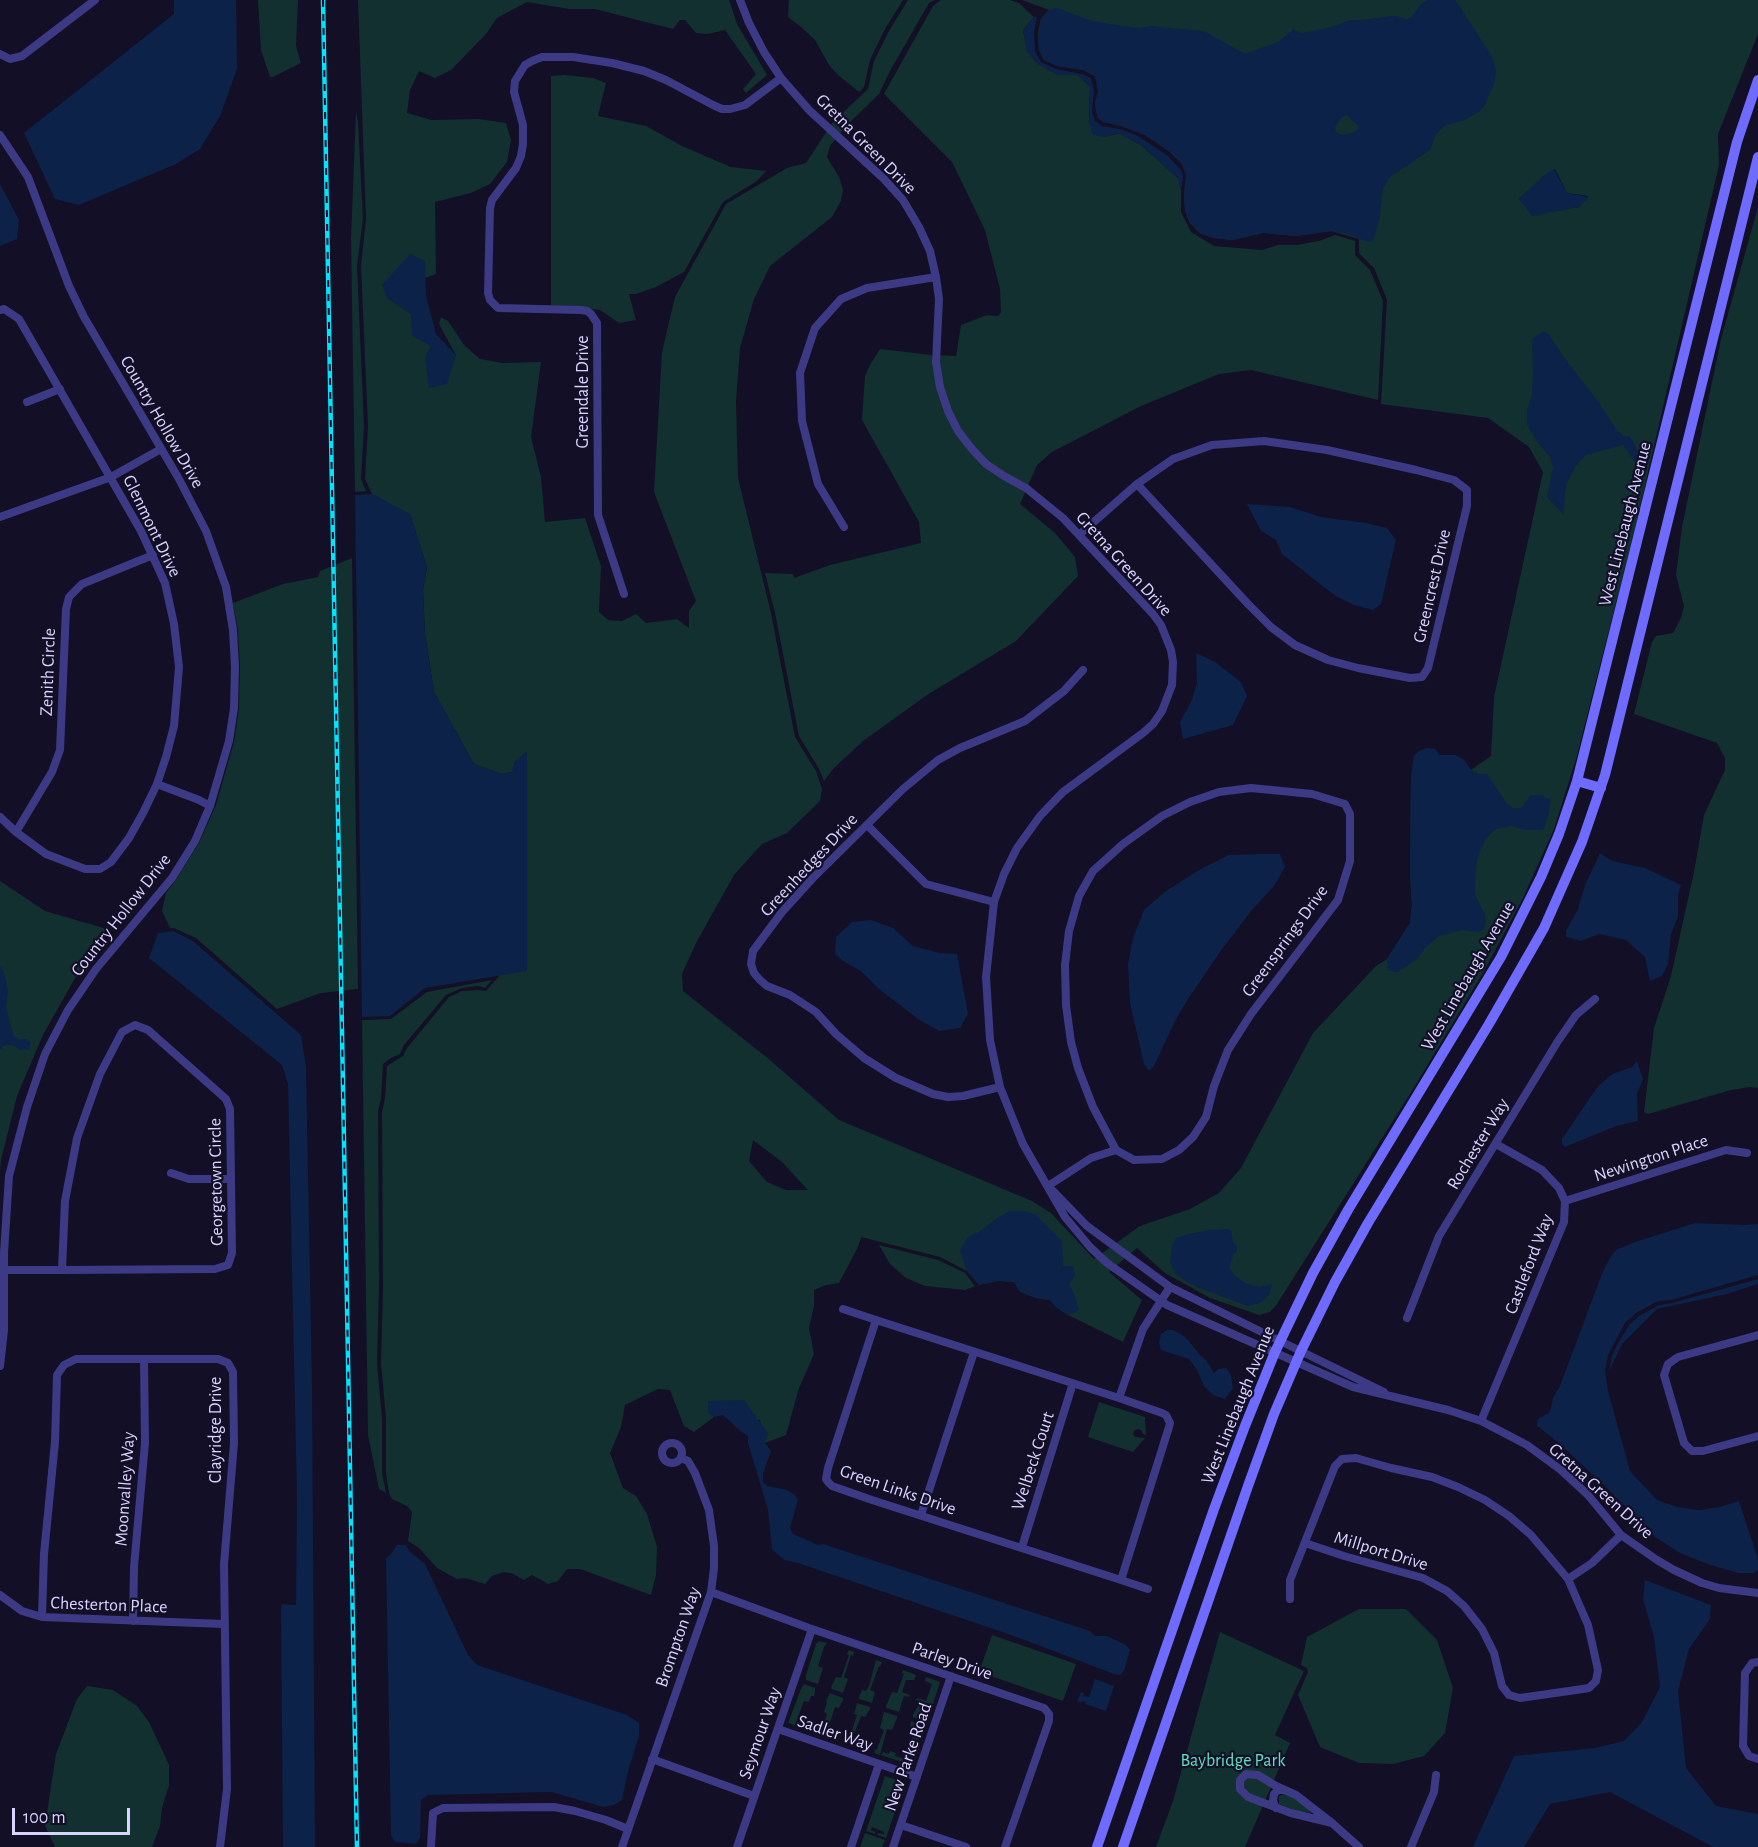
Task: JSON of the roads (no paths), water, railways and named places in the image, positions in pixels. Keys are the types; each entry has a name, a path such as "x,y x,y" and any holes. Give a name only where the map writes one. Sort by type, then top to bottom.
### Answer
{"main road":[{"name":"West Linebaugh Avenue","path":"1097,1847 1214,1509 1280,1340 1313,1273 1348,1210 1501,957 1546,866 1577,781 1737,142 1758,80"},
{"name":"West Linebaugh Avenue","path":"1123,1847 1274,1414 1301,1351 1335,1282 1368,1223 1501,1005 1544,928 1582,842 1601,788 1758,157"},
{"path":"1577,781 1601,788"}],"street":[{"path":"0,54 10,59 22,56 95,0"},
{"name":"Gretna Green Drive","path":"740,0 764,52 781,78 809,110 884,179 912,213 930,251 936,277 939,299 937,373 943,400 958,431 986,464 1045,502 1079,535 1153,614 1161,625 1171,650 1172,685 1165,705 1153,724 1143,734 1064,792 1040,816 1017,848 994,902 986,988 990,1040 1000,1087 1023,1144 1065,1217 1107,1263 1160,1301 1353,1387 1448,1410 1481,1421 1527,1445 1561,1470 1588,1495 1621,1535 1674,1570 1719,1587 1758,1593"},
{"name":"Greendale Drive","path":"624,594 598,515 597,323 587,311 498,308 490,300 490,208 492,200 516,168 523,144 523,125 514,92 515,81 525,65 532,61 542,57 573,57 644,71 722,109 730,109 745,105 781,78"},
{"name":"Country Hollow Drive","path":"0,135 28,177 69,286 84,317 206,531 226,587 233,630 235,667 234,708 229,741 210,806 195,841 172,878 96,969 68,1010 45,1054 27,1107 9,1176 4,1270 4,1330 0,1366"},
{"path":"844,527 818,484 802,421 800,373 815,328 841,299 867,288 936,277"},
{"name":"Glenmont Drive","path":"0,310 4,309 19,319 111,477 153,555 165,583 174,624 178,667 174,726 157,784 129,838 111,862 100,869 85,869 46,854 0,817"},
{"path":"27,402 60,389"},
{"name":"Greencrest Drive","path":"1079,535 1137,484 1173,459 1212,445 1264,441 1328,450 1454,480 1467,490 1467,506 1428,668 1422,677 1410,678 1328,660 1295,645 1271,627 1248,604 1137,484"},
{"path":"0,517 111,477 161,449"},
{"name":"Zenith Circle","path":"16,832 52,772 60,750 66,609 69,597 82,584 153,555"},
{"name":"Greenhedges Drive","path":"1000,1087 963,1096 948,1097 933,1094 896,1078 864,1058 836,1034 816,1012 790,995 768,986 754,973 751,964 753,951 782,912 813,878 903,789 938,760 967,744 1024,721 1064,691 1083,670"},
{"path":"157,784 210,806"},
{"name":"Greensprings Drive","path":"1251,788 1312,794 1345,804 1350,814 1350,861 1338,900 1251,1014 1228,1050 1214,1086 1206,1118 1193,1137 1179,1150 1162,1158 1134,1160 1116,1150 1093,1107 1078,1068 1071,1042 1066,1005 1065,965 1069,931 1079,896 1093,871 1123,844 1162,816 1190,802 1219,792 1251,788"},
{"path":"867,825 926,884 994,902"},
{"name":"Rochester Way","path":"1407,1318 1439,1236 1570,1023 1576,1014 1596,999"},
{"name":"Georgetown Circle","path":"4,1270 62,1270 215,1269 228,1265 232,1253 230,1109 226,1099 148,1030 135,1025 122,1032 100,1074 77,1138 64,1201 62,1270"},
{"name":"Castleford Way","path":"1481,1421 1564,1222 1565,1201 1559,1188 1542,1170 1496,1144"},
{"path":"1048,1186 1091,1158 1116,1150"},
{"name":"Newington Place","path":"1565,1201 1726,1150 1747,1153"},
{"path":"171,1173 189,1179 231,1179"},
{"name":"Gretna Green Drive","path":"1048,1186 1087,1226 1170,1287 1390,1396"},
{"path":"1119,1398 1138,1340 1170,1287"},
{"path":"843,1309 1119,1398 1162,1413 1168,1418 1170,1423 1121,1580"},
{"path":"1214,1326 1220,1312"},
{"name":"Green Links Drive","path":"876,1320 828,1468 826,1479 832,1486 1148,1589"},
{"path":"1758,1335 1678,1357 1668,1364 1664,1375 1684,1443 1692,1451 1703,1451 1758,1436"},
{"path":"921,1515 974,1353"},
{"name":"Clayridge Drive","path":"42,1617 44,1554 55,1442 57,1374 64,1365 76,1359 218,1359 228,1363 233,1372 234,1443 224,1564 227,1789 220,1847"},
{"name":"Moonvalley Way","path":"133,1621 134,1566 145,1443 144,1359"},
{"name":"Welbeck Court","path":"1022,1547 1073,1383"},
{"name":"Brompton Way","path":"622,1847 711,1592 714,1546 710,1512 695,1473 688,1461 681,1458"},
{"name":"Millport Drive","path":"1290,1599 1290,1580 1305,1542 1335,1466 1342,1459 1356,1458 1432,1477 1458,1486 1509,1516 1531,1535 1568,1579 1588,1625 1598,1670 1596,1681 1589,1688 1520,1698 1509,1695 1502,1686 1494,1653 1482,1629 1464,1606 1447,1591 1423,1578 1344,1556 1305,1542"},
{"path":"1568,1579 1592,1563 1621,1535"},
{"name":"Parley Drive","path":"711,1592 1044,1708 1049,1714 1049,1721 1005,1847"},
{"name":"Chesterton Place","path":"0,1595 22,1611 42,1617 224,1624"},
{"name":"Seymour Way","path":"736,1847 812,1629"},
{"path":"1758,1662 1752,1664 1745,1673 1743,1746 1749,1756 1758,1759"},
{"name":"New Parke Road","path":"893,1847 951,1676"},
{"name":"Sadler Way","path":"778,1729 917,1777"},
{"path":"652,1760 754,1796"},
{"name":"New Parke Road","path":"850,1847 879,1764"},
{"path":"1332,1823 1291,1813 1245,1795 1240,1790 1240,1780 1245,1774 1254,1773 1296,1795 1332,1823 1359,1847"},
{"path":"1411,1847 1434,1792 1436,1775"},
{"path":"1276,1808 1273,1801 1274,1794 1278,1790 1286,1790"},
{"path":"431,1847 433,1813 443,1808 554,1807 592,1816 628,1829"},
{"path":"901,1825 966,1847"}],"water":[{"path":"174,0 236,0 237,69 220,116 200,149 176,164 79,205 55,199 24,133 174,14"},
{"path":"1427,0 1456,1 1493,58 1495,81 1480,111 1465,120 1446,125 1436,134 1430,150 1390,177 1383,189 1375,236 1372,241 1368,242 1348,234 1332,231 1296,236 1263,233 1233,240 1201,234 1190,223 1185,211 1186,175 1182,164 1170,152 1145,135 1103,122 1098,118 1095,103 1098,92 1095,76 1083,70 1057,66 1044,60 1038,42 1041,18 1050,10 1057,8 1092,21 1123,26 1204,31 1245,54 1278,42 1294,29 1300,33 1335,26 1350,20 1391,16 1406,19 1411,18 1420,5","holes":["1348,115 1357,124 1358,128 1353,133 1341,135 1336,132 1335,127 1342,117"]},
{"path":"1034,17 1037,17 1034,32 1035,51 1041,62 1056,69 1091,78 1094,91 1092,112 1095,121 1102,126 1136,135 1167,155 1181,170 1183,176 1181,190 1178,178 1141,145 1119,133 1105,137 1093,135 1089,123 1090,87 1078,75 1058,75 1037,63 1027,51 1023,30"},
{"path":"1554,169 1567,193 1589,197 1579,207 1532,216 1519,199"},
{"path":"0,184 19,220 17,239 0,246"},
{"path":"410,254 425,261 426,296 436,334 456,355 447,384 429,388 425,359 431,346 412,336 411,314 387,298 382,285"},
{"path":"1544,331 1600,404 1616,429 1633,441 1641,459 1639,468 1623,445 1586,455 1576,466 1566,485 1563,514 1547,497 1553,467 1550,457 1527,425 1527,410 1532,395 1532,339"},
{"path":"372,494 410,514 427,567 423,590 425,634 434,692 474,764 501,774 512,772 514,762 527,751 527,971 425,988 390,1016 362,1017 355,495"},
{"path":"1247,504 1290,507 1321,517 1387,528 1396,540 1381,604 1373,610 1354,605 1336,596 1282,554 1276,540 1261,531"},
{"path":"1196,653 1215,662 1241,682 1247,696 1233,725 1183,739 1180,722 1191,702 1197,683"},
{"path":"1427,748 1435,749 1439,755 1455,755 1464,760 1471,770 1478,774 1487,774 1507,804 1513,808 1521,808 1531,795 1543,795 1551,799 1543,830 1524,830 1512,826 1496,829 1486,838 1478,856 1475,875 1475,894 1485,915 1484,929 1479,932 1462,930 1439,936 1425,948 1418,958 1398,972 1394,972 1388,970 1387,959 1410,923 1412,905 1411,777 1414,756"},
{"path":"1600,853 1612,861 1645,868 1681,885 1678,895 1678,917 1671,934 1668,964 1662,976 1650,981 1645,957 1626,940 1599,934 1581,941 1566,937 1566,931 1578,909 1585,885"},
{"path":"1280,854 1285,867 1274,886 1222,949 1188,999 1154,1066 1149,1071 1144,1064 1130,1003 1128,964 1133,938 1144,910 1166,891 1229,855"},
{"path":"871,920 893,928 913,946 940,953 957,954 968,1014 960,1028 939,1031 918,1019 879,989 861,971 835,954 836,937 852,922"},
{"path":"173,931 193,941 301,1035 306,1067 312,1386 315,1847 283,1847 281,1604 296,1605 297,1498 288,1084 282,1065 149,958 158,933"},
{"path":"0,966 8,991 6,1008 14,1037 30,1042 29,1050 20,1050 10,1045 0,1050"},
{"path":"1637,1061 1643,1079 1637,1094 1638,1121 1616,1126 1565,1147 1562,1139 1598,1086 1612,1074 1632,1067"},
{"path":"1010,1211 1025,1211 1036,1215 1062,1241 1063,1266 1073,1266 1075,1276 1069,1284 1079,1310 1068,1315 1050,1300 1020,1292 1014,1282 999,1281 979,1285 967,1271 960,1250 968,1237"},
{"path":"1695,1223 1758,1224 1758,1275 1671,1300 1658,1301 1636,1313 1625,1323 1608,1355 1605,1370 1608,1391 1630,1471 1657,1500 1677,1507 1699,1510 1739,1501 1758,1559 1758,1570 1754,1573 1739,1573 1710,1565 1680,1553 1655,1537 1603,1484 1537,1426 1538,1419 1550,1412 1553,1398 1560,1386 1603,1271 1611,1256 1616,1250 1635,1242"},
{"path":"1210,1230 1231,1230 1233,1242 1237,1246 1229,1267 1235,1276 1245,1283 1259,1287 1272,1284 1270,1294 1260,1303 1248,1306 1197,1287 1175,1273 1170,1263 1172,1246 1176,1238"},
{"path":"1758,1279 1758,1284 1727,1294 1657,1309 1622,1344 1609,1371 1617,1345 1629,1325 1639,1316 1659,1305"},
{"path":"1167,1330 1173,1330 1188,1340 1214,1373 1218,1369 1226,1368 1231,1375 1233,1388 1225,1399 1213,1395 1204,1386 1189,1359 1161,1350 1159,1343 1161,1334"},
{"path":"744,1400 768,1433 765,1443 771,1451 763,1474 763,1482 767,1486 787,1490 798,1500 790,1528 793,1534 818,1545 823,1544 1090,1631 1095,1636 1107,1636 1126,1645 1130,1650 1124,1671 1120,1675 1114,1674 1014,1636 784,1560 772,1549 768,1510 748,1443 748,1436 723,1415 714,1417 708,1409 708,1401"},
{"path":"397,1545 406,1545 410,1552 425,1564 468,1655 477,1665 627,1715 639,1723 639,1736 622,1800 614,1805 603,1807 552,1792 428,1795 421,1800 420,1838 416,1844 395,1842 391,1835 386,1558"},
{"path":"1645,1580 1711,1605 1710,1619 1689,1649 1678,1691 1686,1768 1716,1806 1758,1814 1758,1847 1713,1847 1610,1792 1550,1804 1524,1847 1473,1847 1514,1756 1595,1748 1624,1741 1642,1722 1660,1687 1654,1637 1643,1599"},
{"path":"1095,1679 1114,1686 1106,1711 1085,1704 1086,1702 1077,1701 1081,1692 1084,1696 1089,1697"}],"railway":[{"path":"323,0 357,1847"}],"park label":[{"name":"Baybridge Park","path":"1233,1761"}]}
